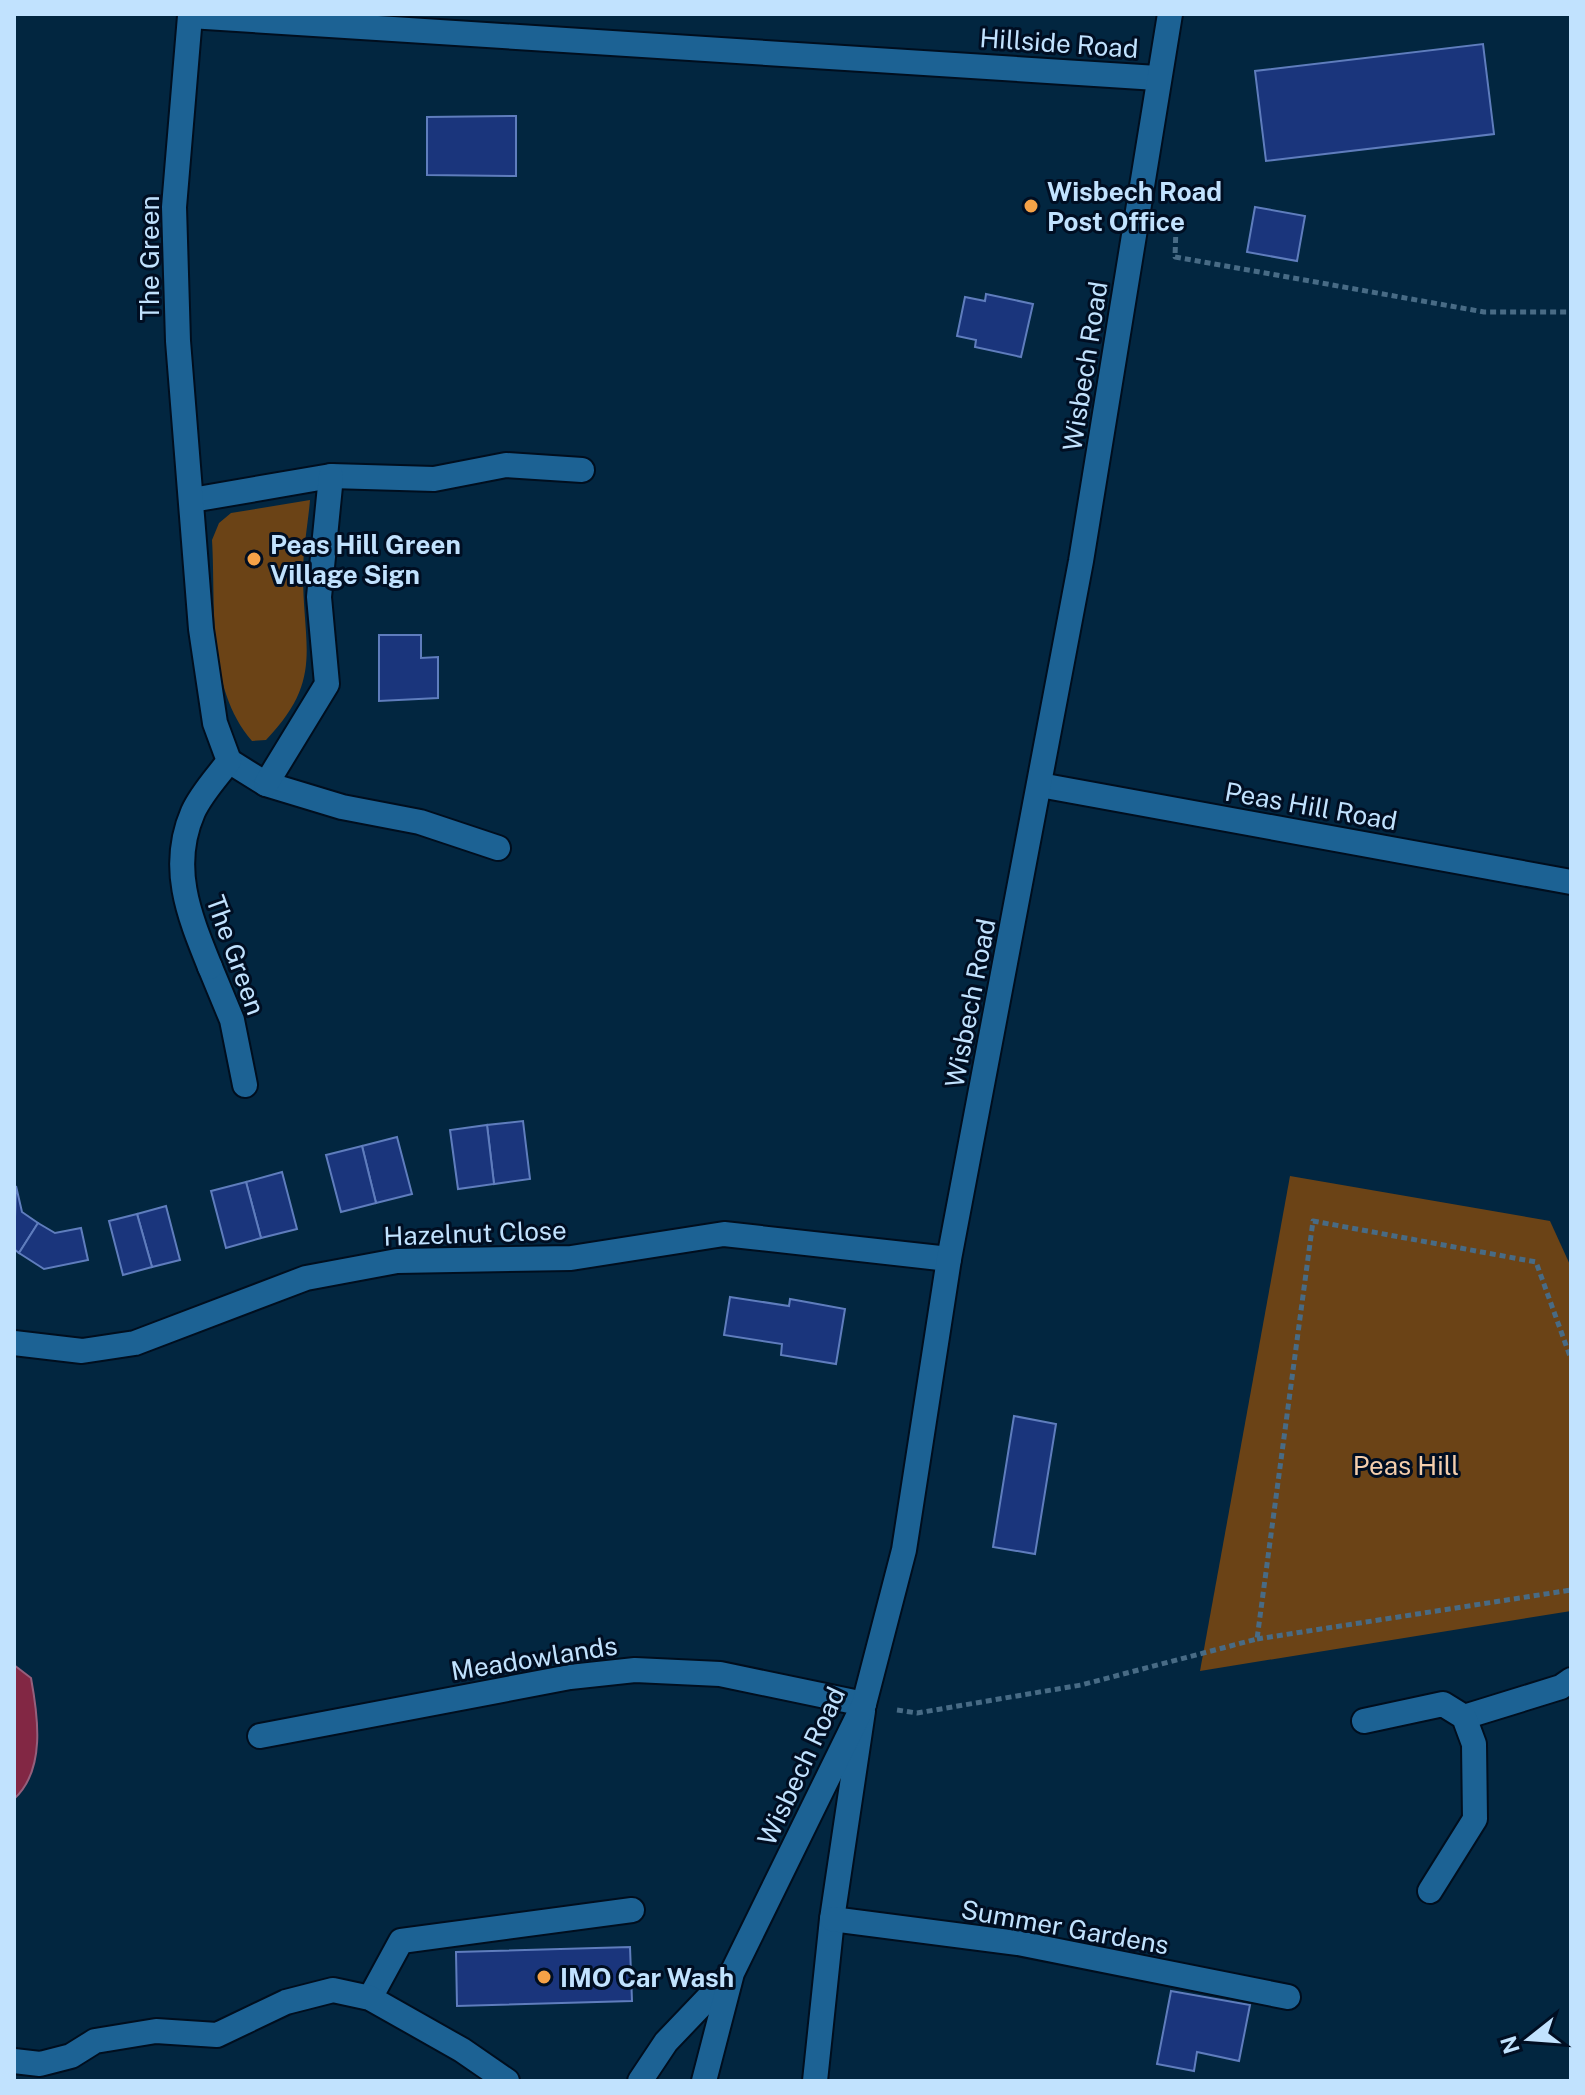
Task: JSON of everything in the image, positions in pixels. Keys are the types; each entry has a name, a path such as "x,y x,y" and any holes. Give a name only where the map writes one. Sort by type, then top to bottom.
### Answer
{"street":[{"name":"Wisbech Road","path":"704,2081 732,1973 864,1704 904,1550 949,1259 1040,785 1138,221 1157,78 1170,14"},
{"name":"Hillside Road","path":"190,16 1157,78"},
{"name":"The Green","path":"190,16 174,207 178,341 201,629 215,723 229,761 193,811 179,859 186,906 232,1020 245,1085"},
{"path":"192,500 331,476 434,479 506,465 582,470"},
{"path":"266,784 327,684 319,597 331,476"},
{"path":"229,761 266,784 342,807 420,822 498,848"},
{"name":"Peas Hill Road","path":"1040,785 1571,882"},
{"name":"Hazelnut Close","path":"14,1343 82,1351 135,1343 306,1278 397,1261 571,1258 724,1234 949,1259"},
{"name":"Meadowlands","path":"260,1736 570,1677 635,1670 720,1674 864,1704"},
{"path":"1464,1717 1561,1687 1571,1680"},
{"path":"815,2081 832,1919 864,1704"},
{"path":"1364,1721 1443,1704 1464,1717 1474,1744 1475,1819 1430,1891"},
{"path":"370,1998 401,1941 632,1910"},
{"name":"Summer Gardens","path":"832,1919 1018,1943 1288,1997"},
{"name":"Wisbech Road","path":"640,2081 666,2042 732,1973"},
{"path":"14,2061 40,2064 71,2056 95,2041 156,2031 217,2035 286,2002 333,1990 370,1998 462,2050 507,2081"}],"path":[{"path":"1176,227 1175,257 1484,312 1571,312"},
{"path":"1257,1639 1313,1221 1536,1262 1571,1359"},
{"path":"864,1704 917,1713 1081,1685 1257,1639 1571,1590"}],"green space":[{"path":"310,500 303,565 307,643 303,680 284,719 266,740 252,741 237,720 220,671 214,619 212,540 219,523 231,513"},
{"name":"Peas Hill","path":"1290,1176 1550,1221 1571,1267 1571,1611 1200,1671"}],"shaded area":[{"path":"14,1665 31,1678 37,1742 31,1773 14,1799"}],"building":[{"path":"1483,44 1494,134 1266,161 1255,71"},
{"path":"516,116 516,176 427,175 427,117"},
{"path":"1255,207 1305,216 1297,261 1247,252"},
{"path":"986,294 1033,304 1021,357 975,347 976,340 957,336 965,297 985,301"},
{"path":"379,635 421,635 421,658 438,657 438,698 379,701"},
{"path":"523,1121 530,1179 494,1184 487,1125"},
{"path":"487,1125 494,1184 458,1189 450,1130"},
{"path":"397,1137 412,1194 376,1203 362,1146"},
{"path":"362,1146 376,1203 341,1212 326,1155"},
{"path":"282,1172 297,1229 261,1238 246,1182"},
{"path":"246,1182 261,1238 226,1248 211,1191"},
{"path":"16,1186 22,1212 38,1223 19,1253 14,1249"},
{"path":"166,1206 180,1260 152,1267 137,1214"},
{"path":"137,1214 152,1267 123,1275 109,1221"},
{"path":"38,1223 55,1233 81,1228 88,1260 44,1269 19,1253"},
{"path":"730,1297 789,1306 790,1299 845,1309 836,1364 781,1355 782,1344 724,1335"},
{"path":"1014,1416 1056,1424 1035,1554 993,1547"},
{"name":"IMO Car Wash","path":"630,1947 632,2001 457,2006 456,1952"},
{"path":"1171,1991 1250,2005 1239,2061 1197,2052 1194,2071 1157,2064"}],"place":[{"name":"Wisbech Road Post Office","path":"1031,206"},
{"name":"Peas Hill Green Village Sign","path":"254,559"},
{"name":"IMO Car Wash","path":"544,1977"}]}
